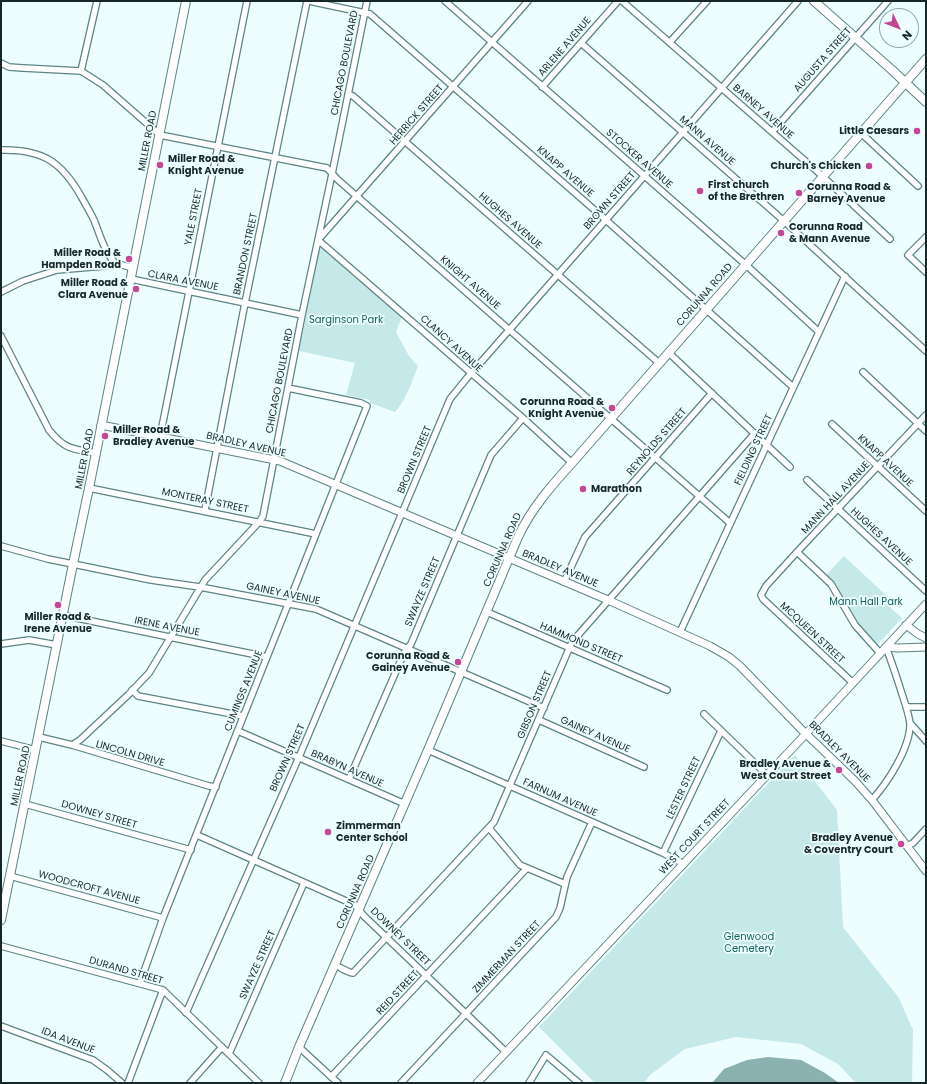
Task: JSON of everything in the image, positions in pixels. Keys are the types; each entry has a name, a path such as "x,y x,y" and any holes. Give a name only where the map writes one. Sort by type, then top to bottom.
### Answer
{"main road":[{"name":"MILLER ROAD","path":"1,920 186,1"},
{"path":"814,1 926,102"},
{"name":"CORUNNA ROAD","path":"285,1083 299,1046 405,804 509,558 523,527 535,506 745,264 926,59"}],"street":[{"path":"81,71 97,1"},
{"name":"YALE STREET","path":"160,437 247,1"},
{"name":"KNAPP AVENUE","path":"308,1 370,14 707,309 793,387"},
{"name":"BRANDON STREET","path":"205,510 275,158 308,1"},
{"name":"CHICAGO BOULEVARD","path":"72,746 149,673 200,587 260,522 263,516 302,315 367,1"},
{"name":"STOCKER AVENUE","path":"445,1 745,264 819,332"},
{"name":"HERRICK STREET","path":"318,240 528,1"},
{"name":"ARLENE AVENUE","path":"542,87 618,1"},
{"name":"BARNEY AVENUE","path":"622,1 823,177 890,239"},
{"path":"670,42 707,1"},
{"name":"BROWN STREET","path":"186,1013 299,757 450,399 557,274 798,1"},
{"name":"AUGUSTA STREET","path":"772,132 888,1"},
{"name":"MANN AVENUE","path":"581,43 784,221 926,351"},
{"path":"1,63 9,67 16,68 81,71 103,85 160,135"},
{"name":"HUGHES AVENUE","path":"348,94 353,96 659,363"},
{"path":"861,133 918,186"},
{"name":"KNIGHT AVENUE","path":"160,135 327,168 730,523"},
{"path":"1,150 17,150 36,154 48,158 58,165 66,173 78,190 92,217 108,256 115,263 133,268"},
{"path":"926,237 908,255 926,272"},
{"name":"CLANCY AVENUE","path":"318,240 572,463"},
{"path":"1,292 23,281 57,270 104,266 115,263"},
{"name":"FIELDING STREET","path":"680,632 845,276"},
{"name":"CLARA AVENUE","path":"131,279 302,315"},
{"path":"1,336 49,430 58,441 74,450 96,453"},
{"path":"669,353 790,467"},
{"path":"863,372 926,430"},
{"name":"CUMINGS AVENUE","path":"140,983 190,850 367,406 361,403 288,388"},
{"name":"REYNOLDS STREET","path":"564,582 585,538 712,393"},
{"name":"MANN HALL AVENUE","path":"761,595 766,586 926,415"},
{"name":"SWAYZE STREET","path":"349,779 404,653 411,644 491,455 522,418"},
{"name":"KNAPP AVENUE","path":"832,424 926,511"},
{"name":"BRADLEY AVENUE","path":"101,425 280,461 608,600 710,646 729,657 740,666 872,800 926,871"},
{"name":"GIBSON STREET","path":"335,965 341,967 347,972 353,973 494,822 572,642 755,433"},
{"name":"HUGHES AVENUE","path":"807,480 926,591"},
{"name":"MONTERAY STREET","path":"89,488 205,510 316,534"},
{"name":"GAINEY AVENUE","path":"1,546 48,559 151,580 200,587 316,609 544,708"},
{"path":"798,552 831,584 855,626 880,653"},
{"name":"MCQUEEN STREET","path":"761,595 763,599 853,683"},
{"name":"WEST COURT STREET","path":"476,1083 684,864 926,604"},
{"name":"HAMMOND STREET","path":"487,612 667,690"},
{"name":"IRENE AVENUE","path":"62,616 267,657"},
{"path":"906,625 926,638"},
{"path":"1,644 29,640 57,645"},
{"path":"872,800 895,766 903,751 910,724 906,707 886,647 926,647"},
{"path":"132,690 138,696 243,716"},
{"path":"906,707 926,707"},
{"path":"704,714 767,775"},
{"name":"GAINEY AVENUE","path":"539,720 644,767"},
{"path":"910,724 926,741"},
{"name":"BRABYN AVENUE","path":"238,731 405,804"},
{"name":"LESTER STREET","path":"663,853 721,731"},
{"name":"LINCOLN DRIVE","path":"39,737 216,787"},
{"path":"1,741 36,750"},
{"name":"FARNUM AVENUE","path":"428,750 663,853 684,864"},
{"name":"DOWNEY STREET","path":"25,804 190,850"},
{"name":"ZIMMERMAN STREET","path":"401,1083 556,917 560,908 565,884 592,822"},
{"path":"489,828 520,865 565,884"},
{"path":"907,846 913,843 926,829"},
{"name":"DOWNEY STREET","path":"197,835 355,905 506,1052"},
{"name":"REID STREET","path":"331,1077 527,868"},
{"name":"WOODCROFT AVENUE","path":"10,876 164,918"},
{"name":"SWAYZE STREET","path":"229,1054 304,883"},
{"name":"DURAND STREET","path":"1,946 163,990 259,1083"},
{"path":"128,1083 163,990"},
{"name":"IDA AVENUE","path":"1,1026 93,1060 122,1083"},
{"path":"299,1046 338,1083"},
{"path":"190,1083 222,1048"},
{"path":"529,1083 546,1055 579,1083"}],"green space":[{"name":"Sarginson Park","path":"320,248 324,249 402,316 396,332 409,356 418,366 406,396 395,412 370,403 370,400 346,395 355,363 299,351"},
{"name":"Mann Hall Park","path":"844,556 889,598 885,603 902,618 878,644 876,644 862,631 833,581 826,575"},
{"name":"Glenwood Cemetery","path":"795,755 837,810 843,927 899,998 913,1030 912,1083 856,1083 838,1064 801,1044 736,1037 685,1049 650,1075 644,1083 595,1083 539,1027"}],"shaded area":[{"path":"768,1057 801,1060 825,1073 839,1083 712,1083 724,1069 747,1060"}],"place":[{"name":"Little Caesars","path":"917,131"},
{"name":"Miller Road & Knight Avenue","path":"160,165"},
{"name":"Church's Chicken","path":"869,166"},
{"name":"First church of the Brethren","path":"700,191"},
{"name":"Corunna Road & Barney Avenue","path":"799,193"},
{"name":"Corunna Road & Mann Avenue","path":"781,233"},
{"name":"Miller Road & Hampden Road","path":"129,259"},
{"name":"Miller Road & Clara Avenue","path":"136,289"},
{"name":"Corunna Road & Knight Avenue","path":"612,408"},
{"name":"Miller Road & Bradley Avenue","path":"105,436"},
{"name":"Marathon","path":"583,489"},
{"name":"Miller Road & Irene Avenue","path":"58,605"},
{"name":"Corunna Road & Gainey Avenue","path":"458,662"},
{"name":"Bradley Avenue & West Court Street","path":"839,770"},
{"name":"Zimmerman Center School","path":"328,832"},
{"name":"Bradley Avenue & Coventry Court","path":"901,844"}]}
